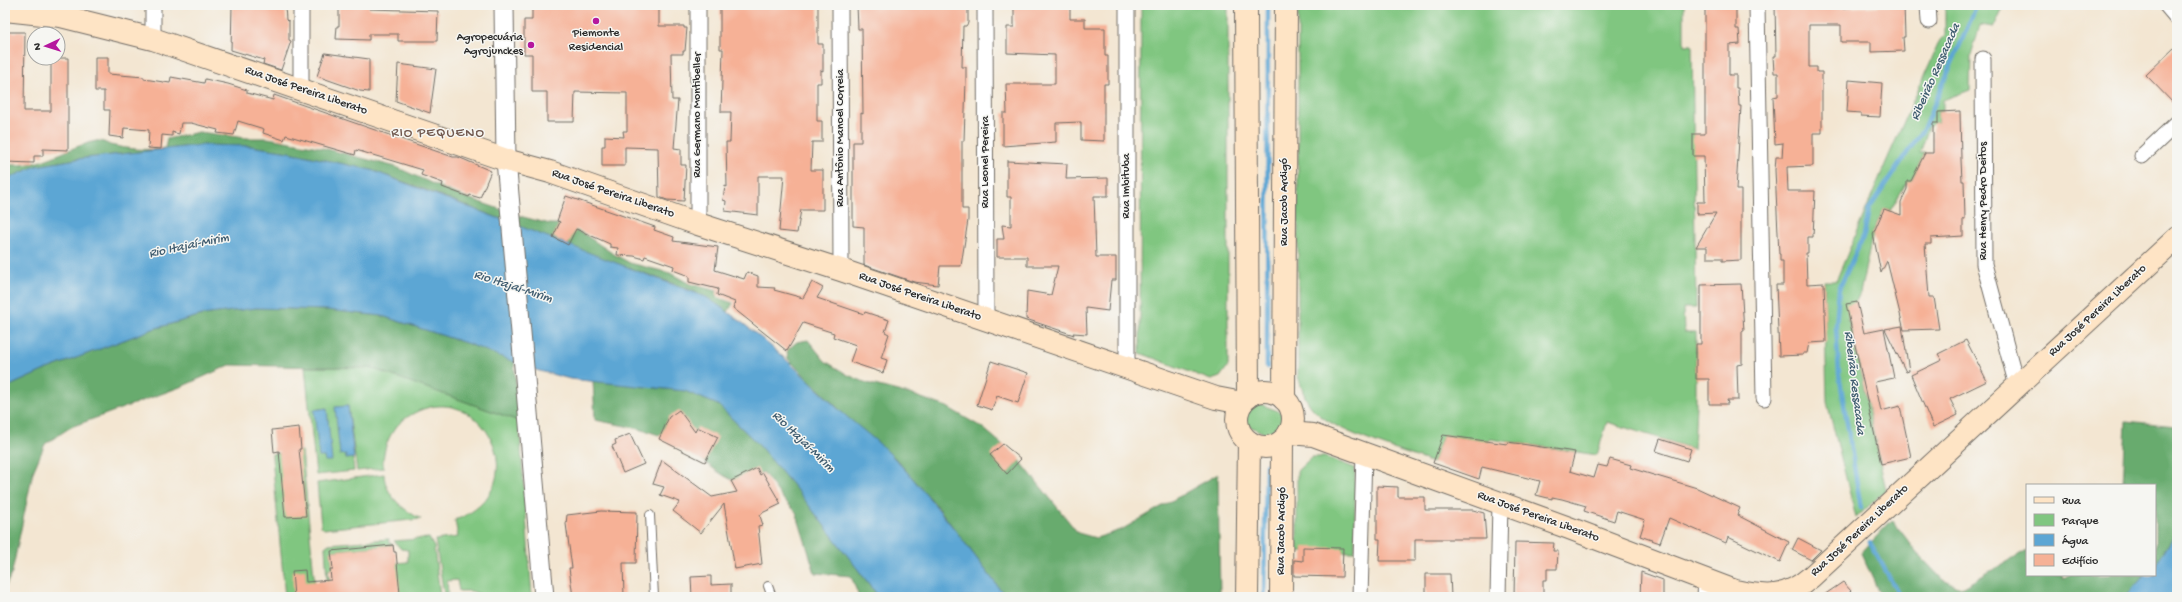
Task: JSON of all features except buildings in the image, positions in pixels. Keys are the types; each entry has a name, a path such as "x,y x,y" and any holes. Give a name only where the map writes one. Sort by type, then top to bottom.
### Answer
{"main road":[{"path":"1243,407 1263,391 1278,395 1287,422 1270,447 1255,445 1249,442 1239,429 1243,407 1246,5"},
{"name":"Rua Jacob Ardigó","path":"1281,597 1287,422 1286,5"},
{"name":"Rua José Pereira Liberato","path":"10,8 90,22 153,39 301,88 506,160 550,172 698,224 841,270 986,320 1127,366 1243,407"},
{"name":"Rua José Pereira Liberato","path":"1287,422 1313,435 1500,503 1705,588 1735,591 1750,595 1778,596 1791,592 1811,577 2177,238"},
{"path":"1247,597 1249,442"}],"street":[{"path":"153,5 153,39"},
{"path":"301,5 301,88"},
{"path":"504,5 506,160 544,597"},
{"name":"Rua Germano Montibeller","path":"698,5 698,224"},
{"name":"Rua Antônio Manoel Correia","path":"840,5 841,270"},
{"name":"Rua Leonel Pereira","path":"985,5 986,320"},
{"name":"Rua Imbituba","path":"1127,366 1128,5"},
{"path":"1756,5 1764,398"},
{"path":"1928,5 1929,21"},
{"path":"2166,5 2177,18"},
{"name":"Rua Henry Pedro Deitos","path":"1983,59 1984,264 2016,386"},
{"path":"2142,156 2177,123"},
{"path":"1360,597 1364,454"},
{"path":"1498,597 1500,503"}],"lane":[{"path":"650,515 654,597"},
{"path":"768,586 772,597"}],"green space":[{"path":"1141,5 1228,5 1228,366 1220,377 1211,380 1140,353"},
{"path":"1298,5 1684,5 1684,45 1692,45 1696,308 1683,308 1684,332 1696,332 1696,404 1694,449 1607,422 1597,455 1490,439 1489,442 1443,435 1433,463 1352,433 1323,417 1313,409 1305,397 1298,376"},
{"path":"1945,5 2004,5 1994,27 1980,25 1971,56 1970,90 1943,100 1943,111 1938,112 1938,122 1941,123 1933,123 1929,127 1920,153 1925,153 1911,181 1907,182 1890,211 1884,209 1873,232 1860,293 1847,320 1849,320 1886,490 1856,518 1827,402 1824,281 1836,281 1883,169 1940,40 1945,35"},
{"path":"199,132 246,138 268,138 319,147 396,167 453,193 523,217 550,224 559,224 584,234 630,263 670,273 690,284 717,291 716,297 733,303 728,312 706,297 688,289 580,250 429,191 371,170 289,152 250,146 201,145 77,159 36,166 5,180 5,164 29,164 96,141 131,148 158,149 165,148 167,139"},
{"path":"256,308 327,310 382,316 469,344 514,361 519,421 371,368 230,365 183,386 71,427 45,444 33,472 12,572 5,588 5,388 47,369 153,329 202,315"},
{"path":"808,340 825,361 848,375 867,383 913,395 947,407 983,428 1016,456 1078,533 1096,538 1121,530 1218,474 1220,597 1006,597 937,506 895,458 852,422 788,359 787,350 797,342"},
{"path":"305,367 371,368 519,421 532,597 488,597 471,591 459,591 457,580 447,581 448,592 444,594 435,540 458,537 455,520 481,504 495,483 497,460 490,438 476,420 456,408 432,407 406,418 391,434 388,440 384,454 383,468 357,471 348,406 336,407 340,454 346,454 346,459 353,458 354,471 316,475","holes":["326,408 324,457 314,410"]},
{"path":"593,381 685,391 718,405 758,444 801,495 879,597 859,597 851,576 815,573 796,512 783,499 763,472 740,483 731,480 716,471 689,450 671,440 639,429 595,420"},
{"path":"1257,403 1286,414 1287,423 1274,438 1241,422 1243,409"},
{"path":"2126,421 2177,426 2177,532 2156,563 2156,484 2123,484"},
{"path":"302,451 316,597 285,597 272,454"},
{"path":"1312,457 1325,457 1355,468 1355,552 1297,551 1297,471"},
{"path":"384,474 385,482 391,495 408,511 421,519 324,529 321,526 317,483"},
{"path":"1892,520 1920,556 1943,580 1961,588 2026,551 2026,576 2062,576 2063,579 2069,576 2144,576 2125,597 1881,597 1861,553"},
{"path":"429,538 434,547 440,595 436,597 400,597 395,563 408,562 408,550 401,549 394,541"},
{"path":"389,539 390,543 393,545 331,551 333,569 328,570 332,597 328,597 325,547 329,544"}],"water":[{"name":"Rio Itajaí-Mirim","path":"201,145 250,146 289,152 371,170 706,297 741,321 773,348 843,413 889,453 911,476 939,510 1006,597 879,597 801,495 758,444 718,405 685,391 570,379 532,369 469,344 382,316 327,310 256,308 202,315 153,329 47,369 5,388 5,180 36,166 77,159"},
{"path":"348,406 354,458 346,459 346,454 340,455 335,407"},
{"path":"327,408 332,461 325,461 324,457 319,457 314,410"},
{"path":"2177,532 2177,597 2125,597 2144,576 2156,576 2156,563"}],"waterway":[{"path":"1267,367 1268,5"},
{"name":"Ribeirão Ressacada","path":"1861,508 1839,374 1836,326 1839,289 1864,235 1869,209 1924,128 1977,5"},
{"path":"1264,597 1266,465"},
{"name":"Ribeirão Ressacada","path":"1870,542 1900,597"}],"place":[{"name":"Piemonte Residencial","path":"596,21"},
{"name":"Agropecuária Agrojunckes","path":"531,45"}],"district":[{"name":"RIO PEQUENO","path":"438,133"}]}
